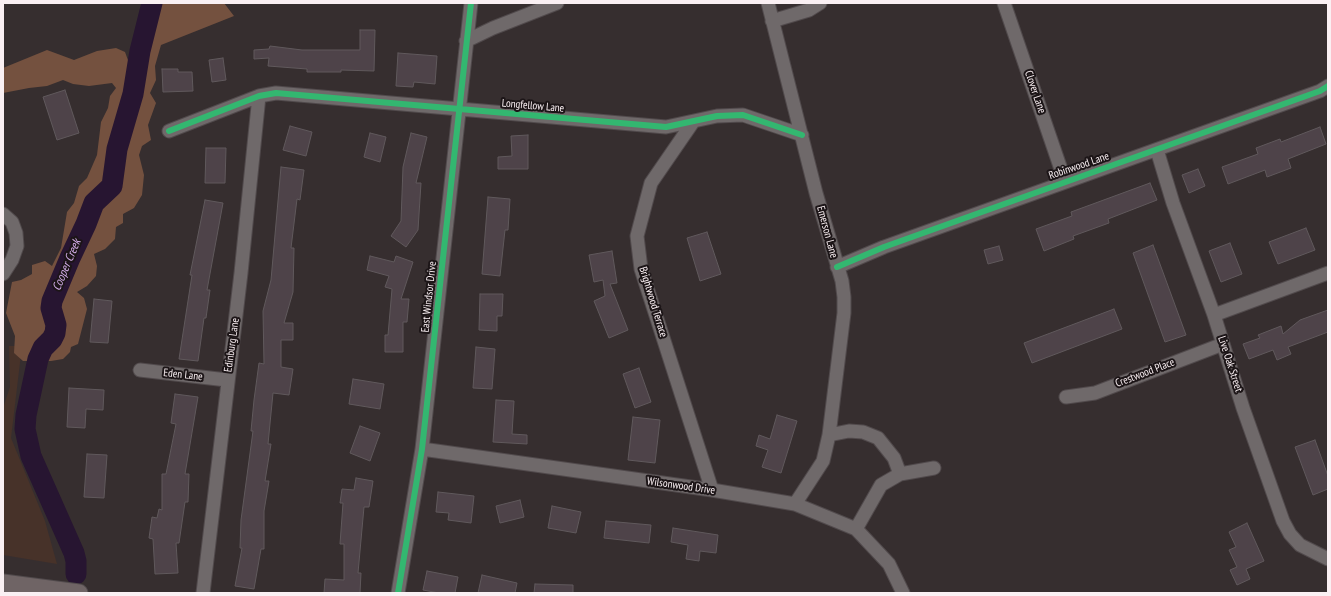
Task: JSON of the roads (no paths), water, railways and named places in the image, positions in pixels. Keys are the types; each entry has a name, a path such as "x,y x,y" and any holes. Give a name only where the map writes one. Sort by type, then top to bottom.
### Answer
{"main road":[{"path":"10,587 79,593"}],"street":[{"name":"East Windsor Drive","path":"398,593 422,449 471,3"},
{"path":"466,41 494,28 557,3"},
{"name":"Emerson Lane","path":"768,3 837,267 842,281 844,312 830,435 824,461 795,504"},
{"path":"772,21 809,10 820,3"},
{"name":"Clover Lane","path":"1004,3 1065,182"},
{"name":"Robinwood Lane","path":"837,267 884,247 1157,150 1328,86"},
{"name":"Longfellow Lane","path":"169,131 259,96 276,93 666,127 717,116 743,115 802,135"},
{"name":"Edinburg Lane","path":"203,593 227,380 241,273 259,96"},
{"name":"Brightwood Terrace","path":"693,122 651,183 637,236 641,269 712,490"},
{"name":"Live Oak Street","path":"1157,150 1173,203 1214,314 1283,521 1290,534 1300,545 1328,559"},
{"path":"3,214 12,222 16,233 17,246 12,260 3,274"},
{"path":"1214,314 1328,273"},
{"name":"Crestwood Place","path":"1066,397 1095,393 1223,344"},
{"name":"Eden Lane","path":"140,370 227,380"},
{"path":"830,435 849,431 863,432 878,438 894,458 900,474"},
{"name":"Wilsonwood Drive","path":"422,449 712,490 795,504 856,529 889,564 904,593"},
{"path":"856,529 882,485 900,474 934,468"}],"waterway":[{"name":"Cooper Creek","path":"76,574 76,561 74,553 31,456 25,429 26,415 38,359 43,348 52,339 55,333 56,325 51,308 52,301 94,203 112,186 117,149 133,94 140,51 152,3"}]}
